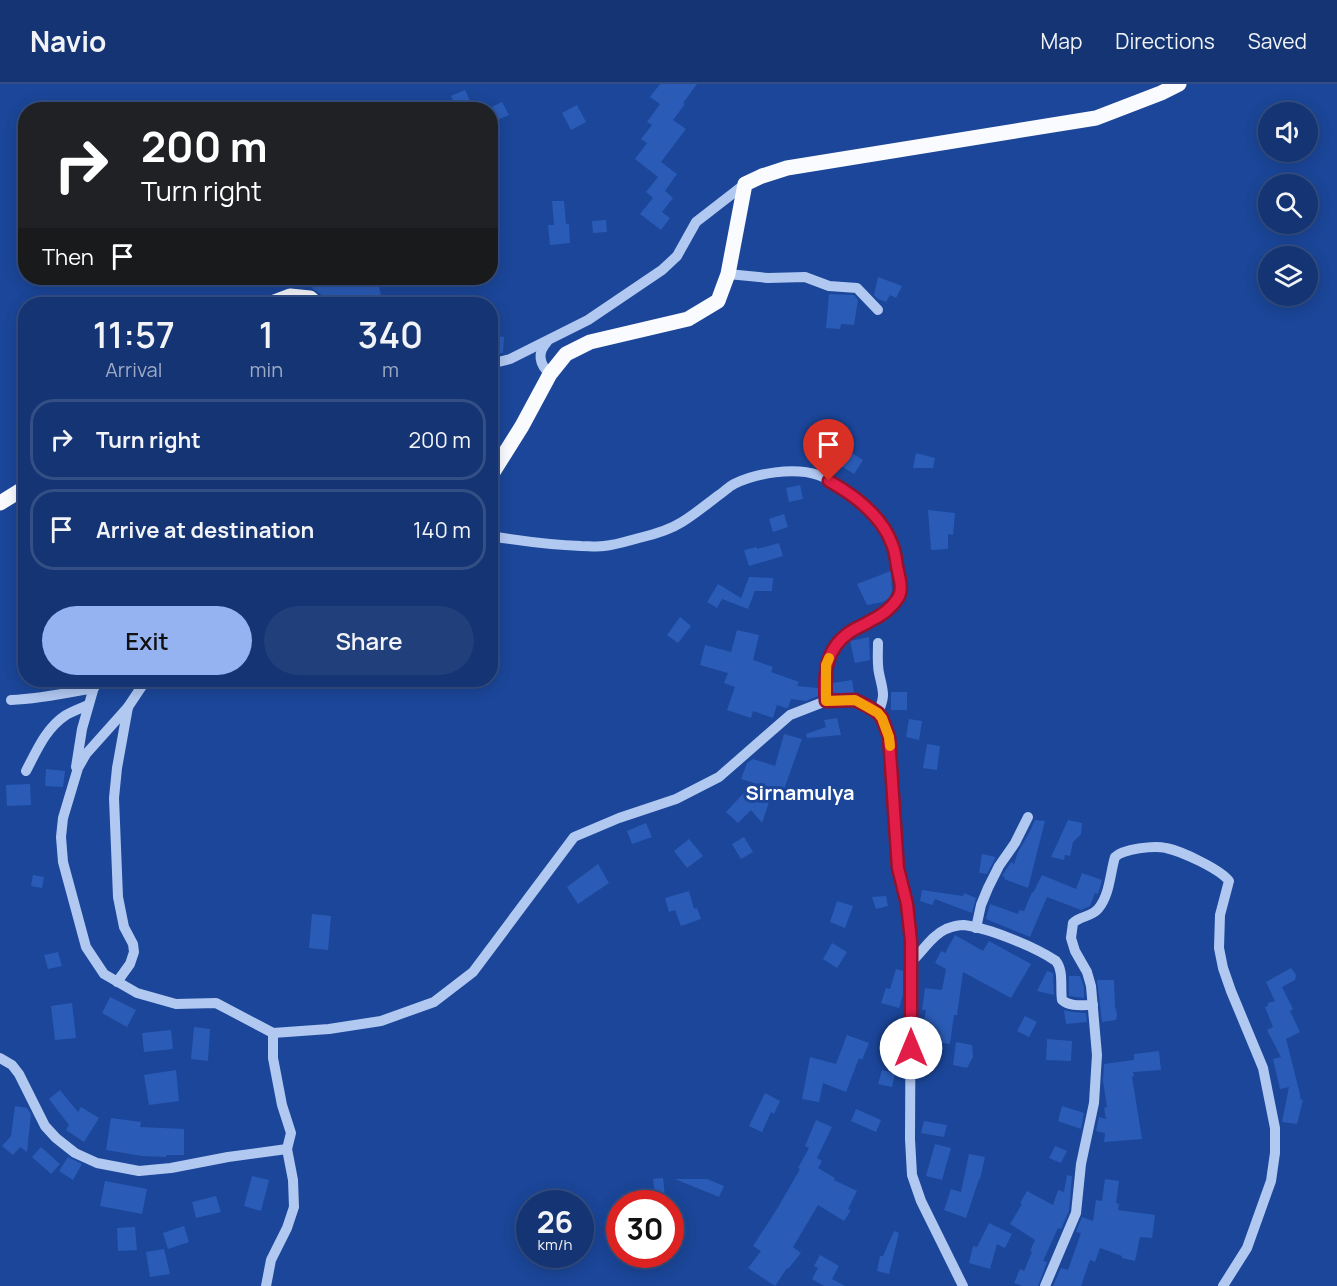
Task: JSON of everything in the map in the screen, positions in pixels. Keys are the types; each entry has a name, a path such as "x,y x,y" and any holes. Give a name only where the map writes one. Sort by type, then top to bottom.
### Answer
{"main road":[{"path":"498,464 550,374 566,354 590,342 688,319 718,301 728,274 745,184 787,168 1096,118 1179,84"},
{"path":"0,503 18,492"}],"street":[{"path":"498,362 510,359 588,320 662,270 677,256 696,222 745,184"},
{"path":"728,274 768,278 805,277 829,286 857,288 878,310"},
{"path":"549,339 541,349 540,359 550,374"},
{"path":"498,537 551,545 603,546 641,538 680,523 733,484 764,474 792,471 818,475 840,487 862,504 886,530 893,545 901,592 892,606 882,615 852,631 840,640 831,653 826,665 826,701"},
{"path":"878,643 883,696 878,713"},
{"path":"11,700 62,694 85,687"},
{"path":"73,785 82,729 94,687"},
{"path":"141,687 128,707 86,754 78,768 63,818 61,837 63,862 86,947 104,974 137,993 176,1004 220,1004 227,1010 273,1033 328,1029 381,1021 434,1002 473,972 573,837 619,818 676,799 719,777 790,715 826,701 855,700 878,713 889,737 898,868 907,904 911,941 910,1139 912,1175 934,1230 963,1286"},
{"path":"26,771 46,734 57,722 67,714 88,705"},
{"path":"117,982 130,964 134,952 134,944 124,927 118,897 114,798 128,707"},
{"path":"976,928 981,905 988,888 1028,817"},
{"path":"1045,1286 1076,1213 1081,1164 1094,1103 1097,1055 1092,986 1071,939 1073,923 1077,919 1091,915 1098,909 1105,897 1111,869 1119,853 1164,847 1188,855 1223,875 1229,881 1220,915 1219,948 1231,991 1263,1068 1275,1128 1275,1153 1271,1181 1247,1248 1223,1286"},
{"path":"912,961 935,935 947,928 961,925 976,928 1001,935 1051,957 1059,964 1062,1000 1065,1003 1076,1005 1093,1005"},
{"path":"266,1286 271,1260 287,1228 294,1207 293,1180 287,1149 291,1133 282,1105 273,1058 273,1033"},
{"path":"0,1058 12,1065 19,1074 45,1126 56,1138 75,1153 97,1163 139,1171 287,1149"}],"building":[{"path":"660,84 697,84 673,120 686,129 661,162 677,174 665,191 673,198 662,212 670,218 661,230 640,214 653,198 646,192 658,177 635,159 647,143 641,139 652,125 647,122 660,104 650,97"},
{"path":"465,90 470,102 454,102 451,96"},
{"path":"502,102 509,115 498,120 498,104"},
{"path":"577,105 586,122 571,130 562,113"},
{"path":"552,201 564,201 570,243 550,245 548,225 554,225"},
{"path":"606,220 607,232 593,233 592,221"},
{"path":"878,277 902,286 896,298 890,295 886,302 874,295"},
{"path":"312,285 379,285 381,297 326,297 313,289"},
{"path":"829,294 854,295 858,300 854,325 841,324 840,329 826,328"},
{"path":"498,336 504,337 503,353 498,353"},
{"path":"831,440 863,460 854,474 822,454"},
{"path":"916,453 935,458 933,468 913,468"},
{"path":"800,485 803,499 789,502 786,488"},
{"path":"928,510 955,513 953,535 948,534 948,549 931,550"},
{"path":"784,514 788,527 773,532 769,519"},
{"path":"779,543 783,556 749,566 744,550"},
{"path":"891,571 892,591 889,598 883,602 867,605 857,584"},
{"path":"749,577 773,578 772,591 755,591 748,609 722,599 717,608 707,602 718,584 741,598"},
{"path":"680,617 691,626 678,643 667,635"},
{"path":"737,630 759,635 753,660 773,667 771,672 799,682 797,686 818,688 818,696 806,701 791,699 788,708 777,705 773,718 753,711 751,718 727,710 735,687 724,683 728,673 700,665 705,645 731,652"},
{"path":"869,637 870,660 855,663 850,641"},
{"path":"852,680 854,693 833,693 833,683"},
{"path":"891,692 907,692 907,710 891,710"},
{"path":"837,718 841,735 807,738 806,734 826,727 824,720"},
{"path":"909,719 922,721 919,740 906,737"},
{"path":"784,734 802,739 783,792 741,779 747,763 753,759 775,766"},
{"path":"927,744 940,746 937,770 923,768"},
{"path":"46,769 65,771 63,787 45,786"},
{"path":"30,784 31,805 7,806 6,785"},
{"path":"752,784 769,802 762,823 751,810 738,823 726,812"},
{"path":"1035,820 1045,821 1028,888 1004,879 1005,877 1002,876 1011,862 1014,864"},
{"path":"1068,820 1082,823 1081,834 1073,842 1070,856 1065,855 1064,860 1051,857"},
{"path":"646,823 652,837 632,844 627,831"},
{"path":"744,837 753,852 741,859 732,844"},
{"path":"689,839 703,856 687,868 674,851"},
{"path":"982,854 996,857 987,874 979,873"},
{"path":"598,864 609,883 578,904 567,887"},
{"path":"1082,873 1102,880 1098,894 1095,893 1090,906 1081,910 1047,897 1030,937 986,919 990,904 1018,914 1019,910 1024,911 1042,875 1076,889"},
{"path":"33,875 44,877 42,888 31,886"},
{"path":"922,890 963,896 964,893 976,898 972,913 935,899 932,905 920,901"},
{"path":"689,891 694,909 697,908 701,919 681,926 675,910 669,912 665,898"},
{"path":"886,896 888,906 876,909 872,897"},
{"path":"837,901 853,906 845,928 830,922"},
{"path":"312,914 331,916 328,950 309,948"},
{"path":"955,935 983,951 989,941 1031,964 1011,998 963,972 950,1044 921,1040 926,1010 922,1010 925,988 942,990 946,969 935,963 941,951 945,953"},
{"path":"832,943 847,952 837,968 823,959"},
{"path":"58,952 62,966 48,969 44,955"},
{"path":"1291,968 1296,975 1295,980 1282,987 1293,1009 1290,1011 1300,1032 1286,1039 1300,1099 1303,1100 1297,1124 1282,1122 1289,1087 1280,1089 1273,1059 1281,1057 1267,1030 1273,1027 1265,1007 1268,1003 1275,1001 1266,982"},
{"path":"896,969 903,971 903,995 899,1008 881,1003 886,988 890,989"},
{"path":"1047,971 1053,973 1054,995 1037,991"},
{"path":"1069,976 1080,976 1084,987 1084,998 1069,996"},
{"path":"1097,980 1114,980 1116,1020 1102,1022"},
{"path":"110,997 136,1010 127,1027 102,1013"},
{"path":"72,1003 76,1038 55,1040 51,1006"},
{"path":"1064,1010 1086,1013 1087,1022 1066,1024"},
{"path":"1025,1016 1037,1022 1029,1037 1017,1031"},
{"path":"194,1027 210,1029 208,1061 191,1059"},
{"path":"171,1030 173,1049 144,1052 142,1033"},
{"path":"847,1035 869,1043 862,1060 859,1058 846,1092 823,1083 819,1102 802,1099 810,1057 836,1064"},
{"path":"1047,1039 1072,1041 1071,1061 1046,1060"},
{"path":"956,1042 972,1045 973,1057 967,1068 953,1065"},
{"path":"1159,1051 1161,1070 1133,1072 1132,1077 1142,1139 1104,1142 1105,1133 1096,1131 1099,1117 1106,1119 1104,1064 1134,1060 1134,1054"},
{"path":"176,1070 179,1101 149,1105 144,1075"},
{"path":"882,1070 895,1073 892,1087 878,1084"},
{"path":"60,1090 78,1112 81,1107 99,1118 84,1142 66,1130 69,1125 49,1099"},
{"path":"765,1093 780,1101 774,1114 771,1112 762,1132 749,1126"},
{"path":"15,1106 27,1108 31,1114 27,1152 20,1147 13,1155 2,1146 11,1136"},
{"path":"1062,1106 1084,1113 1081,1129 1058,1121"},
{"path":"856,1109 881,1120 876,1132 851,1121"},
{"path":"111,1118 141,1122 140,1127 184,1129 184,1155 142,1156 106,1150"},
{"path":"816,1120 832,1127 817,1158 822,1161 818,1168 835,1178 834,1180 857,1191 848,1209 851,1210 844,1221 818,1205 793,1247 801,1253 775,1286 748,1268 761,1251 753,1246 800,1169 798,1168 809,1148 805,1146"},
{"path":"924,1121 947,1125 944,1137 921,1133"},
{"path":"935,1144 951,1148 942,1180 926,1176"},
{"path":"1055,1146 1067,1151 1061,1163 1049,1158"},
{"path":"41,1147 60,1164 51,1174 32,1157"},
{"path":"969,1154 985,1157 966,1218 944,1210 951,1189 961,1192"},
{"path":"68,1157 82,1164 73,1180 59,1171"},
{"path":"1067,1175 1072,1176 1069,1211 1061,1229 1058,1228 1043,1261 1047,1262 1038,1286 1022,1286 1014,1283 1020,1269 1024,1271 1035,1240 1010,1224 1022,1204 1020,1203 1027,1191 1053,1205 1058,1190 1064,1192"},
{"path":"252,1176 269,1180 261,1211 244,1206"},
{"path":"663,1178 664,1190 654,1190 653,1179"},
{"path":"675,1179 707,1179 724,1186 719,1197"},
{"path":"1105,1179 1119,1181 1116,1203 1119,1204 1118,1210 1155,1215 1152,1238 1140,1237 1135,1261 1100,1248 1095,1262 1090,1260 1081,1286 1053,1286 1061,1268 1068,1270 1081,1233 1076,1232 1082,1217 1093,1221 1096,1200 1102,1201"},
{"path":"105,1181 147,1189 142,1214 100,1206"},
{"path":"216,1196 221,1212 196,1218 192,1202"},
{"path":"989,1223 1012,1234 1005,1248 997,1244 990,1269 969,1263 973,1246 977,1247"},
{"path":"184,1226 189,1242 168,1249 163,1233"},
{"path":"135,1227 137,1250 118,1251 117,1228"},
{"path":"894,1231 899,1233 889,1274 877,1271 880,1256 883,1256"},
{"path":"164,1249 170,1274 150,1277 146,1252"},
{"path":"820,1255 839,1266 832,1279 845,1286 824,1286 812,1279 818,1268 814,1266"}],"slow traffic":[{"path":"829,658 826,665 826,701 855,700 878,713 889,737 890,746"}],"district":[{"name":"Sirnamulya","path":"800,792"}],"route":[{"path":"829,481 862,504 886,530 893,545 900,581 901,592 892,606 882,615 840,640 831,653 826,665 825,690 826,701 855,700 878,713 889,737 898,868 907,904 911,941 911,1048"}]}
